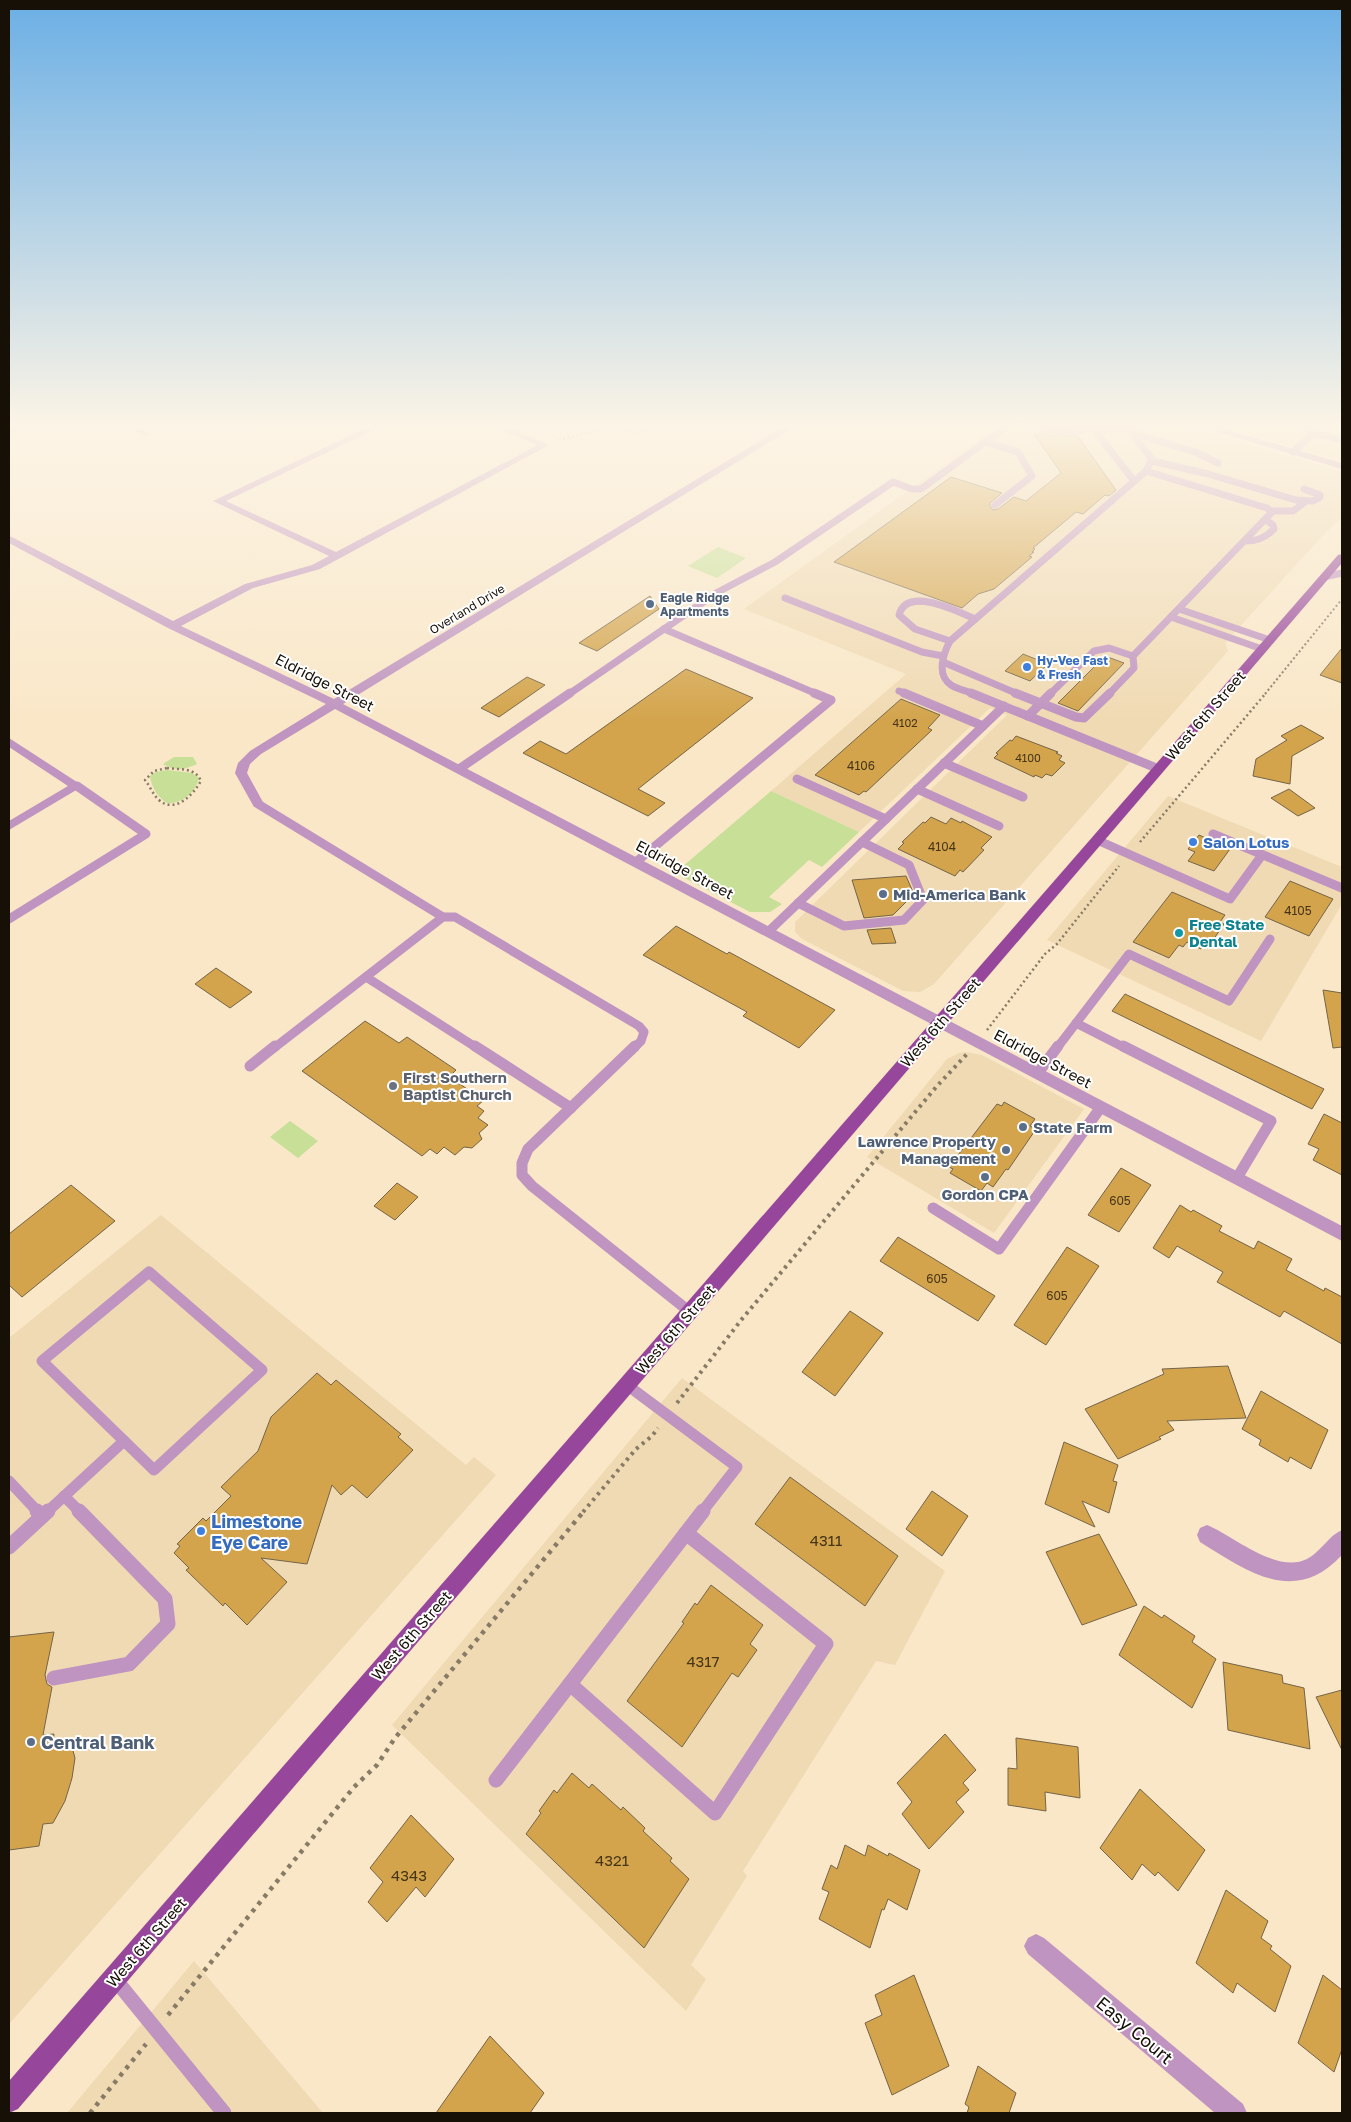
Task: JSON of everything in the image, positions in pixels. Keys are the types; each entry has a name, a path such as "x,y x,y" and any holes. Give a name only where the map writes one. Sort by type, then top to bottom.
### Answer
{"main road":[{"name":"West 6th Street","path":"9,2100 1342,557"}],"street":[{"path":"264,523 336,556"},
{"path":"172,626 249,586 316,566 398,523"},
{"name":"Overland Drive","path":"258,804 241,773 247,759 632,523"},
{"name":"Eldridge Street","path":"9,539 172,626 335,704 1342,1234"},
{"path":"9,742 78,786 9,826"},
{"path":"1207,1536 1256,1563 1282,1571 1307,1570 1332,1553 1342,1540"},
{"name":"Easy Court","path":"1036,1946 1234,2113"}],"lane":[{"path":"459,769 718,592 775,562 832,523"},
{"path":"1086,523 950,641 943,659 942,671 944,680 951,685 1159,769"},
{"path":"785,598 943,659 1041,703 1076,717 1084,718 1134,668 1133,656 1263,523"},
{"path":"1246,541 1261,540 1266,537 1274,529 1270,523"},
{"path":"1324,577 1342,573"},
{"path":"950,641 910,626 899,616 900,611 911,604 928,602 945,606 976,619"},
{"path":"1179,609 1266,645"},
{"path":"1171,617 1266,645"},
{"path":"636,862 831,700 664,628"},
{"path":"1028,716 1094,651 1109,648 1133,656"},
{"path":"899,691 983,726"},
{"path":"769,931 1004,706"},
{"path":"944,763 1023,797"},
{"path":"796,779 886,819"},
{"path":"9,919 146,834 78,786"},
{"path":"917,790 999,826"},
{"path":"258,804 443,917 455,917 639,1026 644,1032 640,1040 528,1149 522,1163 522,1175 532,1186 690,1312"},
{"path":"1213,834 1342,888"},
{"path":"1097,840 1230,899 1262,854"},
{"path":"798,903 844,926 904,920 923,900 909,864 862,842"},
{"path":"250,1066 443,917"},
{"path":"1038,1073 1129,954 1229,1000 1270,938"},
{"path":"366,977 570,1108"},
{"path":"1076,1023 1271,1121 1237,1178"},
{"path":"933,1208 999,1248 1101,1107"},
{"path":"149,1272 262,1370 154,1470 124,1442 42,1361 149,1272"},
{"path":"496,1780 737,1467 627,1385"},
{"path":"9,1547 124,1442"},
{"path":"9,1481 42,1516"},
{"path":"54,1678 129,1664 168,1624 165,1599 64,1496"},
{"path":"570,1684 715,1813 826,1644 686,1534"},
{"path":"114,1978 224,2113"}],"path":[{"path":"90,2113 192,1983 354,1787 385,1757 395,1738 408,1722 636,1449 652,1436 748,1312 937,1086 950,1074 977,1042 1045,954 1057,944 1090,901 1286,671 1297,654 1342,599"},
{"path":"167,768 198,773 201,781 190,797 176,804 169,804 159,800 145,780 156,771 167,768"}],"shaded area":[{"path":"863,523 1336,523 1225,643 1228,651 934,984 920,992 903,991 802,939 795,932 795,922 1007,715 990,708 859,832 771,791 906,674 744,609"},
{"path":"1168,796 1342,867 1342,904 1261,1041 1047,940"},
{"path":"966,1052 982,1055 1084,1109 994,1233 867,1157 947,1059"},
{"path":"161,1215 466,1465 474,1457 496,1475 9,2024 9,1338"},
{"path":"682,1378 945,1571 895,1665 876,1661 743,1871 747,1876 691,1965 706,1979 686,2011 392,1725"},
{"path":"194,1961 323,2113 67,2113"}],"green space":[{"path":"718,547 746,558 717,578 688,566"},
{"path":"174,757 193,757 197,764 180,769 171,768 163,764"},
{"path":"167,770 192,773 199,778 195,788 188,796 173,803 167,803 158,795 150,776 156,772"},
{"path":"771,791 859,832 822,867 809,860 769,897 782,904 770,912 750,912 675,873"},
{"path":"290,1121 318,1141 298,1158 270,1137"}],"building":[{"path":"888,523 1063,523 1033,548 1035,549 1032,552 1034,552 1029,556 1032,557 994,589 978,594 962,608 834,562"},
{"path":"650,596 659,609 597,651 579,643"},
{"path":"1342,648 1342,683 1320,675"},
{"name":"Hy-Vee Fast & Fresh","path":"1023,654 1048,664 1030,681 1005,671"},
{"path":"1105,656 1124,663 1078,711 1058,703"},
{"path":"686,669 753,698 638,789 665,803 648,816 523,753 540,741 566,754"},
{"path":"527,677 545,685 499,717 481,708"},
{"path":"901,699 940,715 928,728 932,730 866,792 864,791 859,795 815,775"},
{"path":"1301,725 1324,738 1292,756 1290,784 1253,776 1256,759 1287,740 1281,736"},
{"path":"1016,736 1058,752 1056,753 1062,756 1059,760 1065,763 1052,776 1046,774 1042,778 1035,775 1034,777 994,758 998,754 996,753"},
{"path":"1289,789 1315,808 1298,816 1271,798"},
{"path":"931,817 946,824 951,818 961,823 962,821 992,837 981,848 984,850 963,872 960,870 955,876 898,849 904,843 902,842"},
{"path":"1199,835 1230,849 1214,871 1188,861 1195,852 1188,849"},
{"name":"Mid-America Bank","path":"906,876 914,894 893,915 864,918 852,880"},
{"path":"1290,881 1333,899 1309,936 1265,917"},
{"name":"Free State Dental","path":"1172,892 1225,915 1220,922 1224,924 1211,943 1206,941 1201,949 1187,942 1183,947 1179,945 1169,958 1133,942"},
{"path":"676,926 727,954 729,952 835,1010 799,1048 743,1016 747,1012 643,955"},
{"path":"891,928 896,943 872,944 867,930"},
{"path":"216,968 252,992 230,1008 195,984"},
{"path":"1323,990 1342,993 1342,1047 1333,1048"},
{"path":"1125,994 1324,1089 1312,1109 1112,1011"},
{"name":"First Southern Baptist Church","path":"365,1021 399,1043 407,1037 456,1070 449,1077 484,1100 477,1106 484,1111 478,1118 488,1125 479,1133 482,1139 472,1148 464,1147 455,1155 444,1147 437,1154 430,1149 422,1156 302,1071"},
{"path":"1004,1102 1035,1119 1030,1126 1036,1129 1008,1170 1006,1169 993,1187 987,1183 981,1191 950,1173 953,1169 949,1167 997,1104 1002,1106"},
{"path":"1324,1114 1342,1123 1342,1175 1313,1160 1319,1149 1308,1144"},
{"path":"1121,1168 1151,1185 1119,1232 1088,1215"},
{"path":"397,1183 418,1197 395,1220 374,1206"},
{"path":"71,1185 115,1221 22,1297 9,1285 9,1234"},
{"path":"1180,1205 1222,1226 1219,1231 1254,1249 1258,1241 1292,1259 1286,1270 1324,1291 1325,1288 1342,1297 1342,1344 1284,1311 1280,1317 1217,1282 1223,1272 1177,1246 1169,1258 1153,1248"},
{"path":"898,1237 995,1296 978,1321 880,1261"},
{"path":"1067,1247 1099,1266 1046,1345 1014,1325"},
{"path":"850,1311 883,1333 835,1396 802,1372"},
{"path":"1228,1366 1246,1418 1167,1421 1174,1430 1159,1437 1161,1439 1118,1459 1085,1409 1164,1374 1162,1369"},
{"path":"317,1373 331,1385 336,1380 401,1434 398,1437 413,1450 367,1498 352,1485 341,1495 332,1485 307,1564 261,1558 287,1582 247,1625 225,1603 223,1606 186,1570 189,1568 174,1553 180,1546 177,1544 203,1518 206,1521 231,1496 221,1487 258,1451 271,1417"},
{"path":"1261,1391 1328,1430 1311,1469 1290,1457 1288,1462 1259,1445 1261,1440 1242,1429"},
{"path":"1064,1442 1118,1465 1113,1481 1117,1482 1109,1513 1082,1501 1095,1527 1045,1504"},
{"path":"790,1477 898,1556 865,1606 755,1524"},
{"path":"932,1491 968,1516 942,1556 906,1529"},
{"path":"1099,1534 1137,1605 1082,1625 1046,1552"},
{"path":"711,1585 763,1625 750,1644 757,1650 738,1677 732,1673 682,1747 627,1701 684,1623 682,1622 695,1603 697,1605"},
{"path":"1144,1606 1162,1618 1164,1615 1195,1636 1192,1642 1216,1659 1192,1708 1119,1655"},
{"name":"Central Bank","path":"54,1632 45,1675 47,1684 52,1687 43,1735 54,1734 53,1743 70,1740 75,1758 72,1778 65,1801 53,1823 43,1824 39,1846 9,1850 9,1637"},
{"path":"1223,1662 1282,1675 1283,1683 1304,1688 1310,1749 1228,1730"},
{"path":"1342,1690 1342,1750 1316,1697"},
{"path":"945,1734 976,1770 963,1783 969,1790 956,1802 964,1812 929,1849 902,1814 912,1802 897,1783"},
{"path":"1016,1738 1078,1747 1080,1798 1045,1792 1046,1811 1008,1805 1008,1768 1017,1769"},
{"path":"572,1773 589,1788 592,1784 621,1810 623,1807 645,1828 643,1831 672,1858 670,1861 689,1879 644,1948 526,1834 554,1790 557,1793"},
{"path":"1140,1789 1205,1850 1178,1891 1158,1872 1155,1876 1142,1864 1132,1880 1100,1848"},
{"path":"411,1815 454,1859 425,1897 416,1887 387,1922 368,1902 383,1882 370,1868"},
{"path":"845,1845 865,1856 868,1845 888,1856 889,1853 920,1870 907,1910 888,1899 884,1910 882,1909 870,1948 819,1919 829,1892 822,1889 831,1865 837,1869"},
{"path":"1226,1890 1268,1921 1261,1938 1272,1946 1270,1949 1291,1966 1275,2012 1237,1983 1233,1993 1196,1963"},
{"path":"914,1975 949,2066 892,2095 865,2023 882,2015 875,1995"},
{"path":"1323,1975 1342,1990 1342,2049 1334,2072 1298,2043"},
{"path":"490,2036 544,2093 530,2113 436,2113"},
{"path":"978,2066 1016,2093 1009,2113 967,2113 969,2107 965,2104"}],"place":[{"name":"Eagle Ridge Apartments","path":"650,604"},
{"name":"Hy-Vee Fast & Fresh","path":"1027,667"},
{"name":"Salon Lotus","path":"1193,842"},
{"name":"Mid-America Bank","path":"883,894"},
{"name":"Free State Dental","path":"1179,933"},
{"name":"First Southern Baptist Church","path":"393,1086"},
{"name":"State Farm","path":"1023,1127"},
{"name":"Lawrence Property Management","path":"1006,1150"},
{"name":"Gordon CPA","path":"985,1177"},
{"name":"Limestone Eye Care","path":"201,1531"},
{"name":"Central Bank","path":"31,1742"}]}
